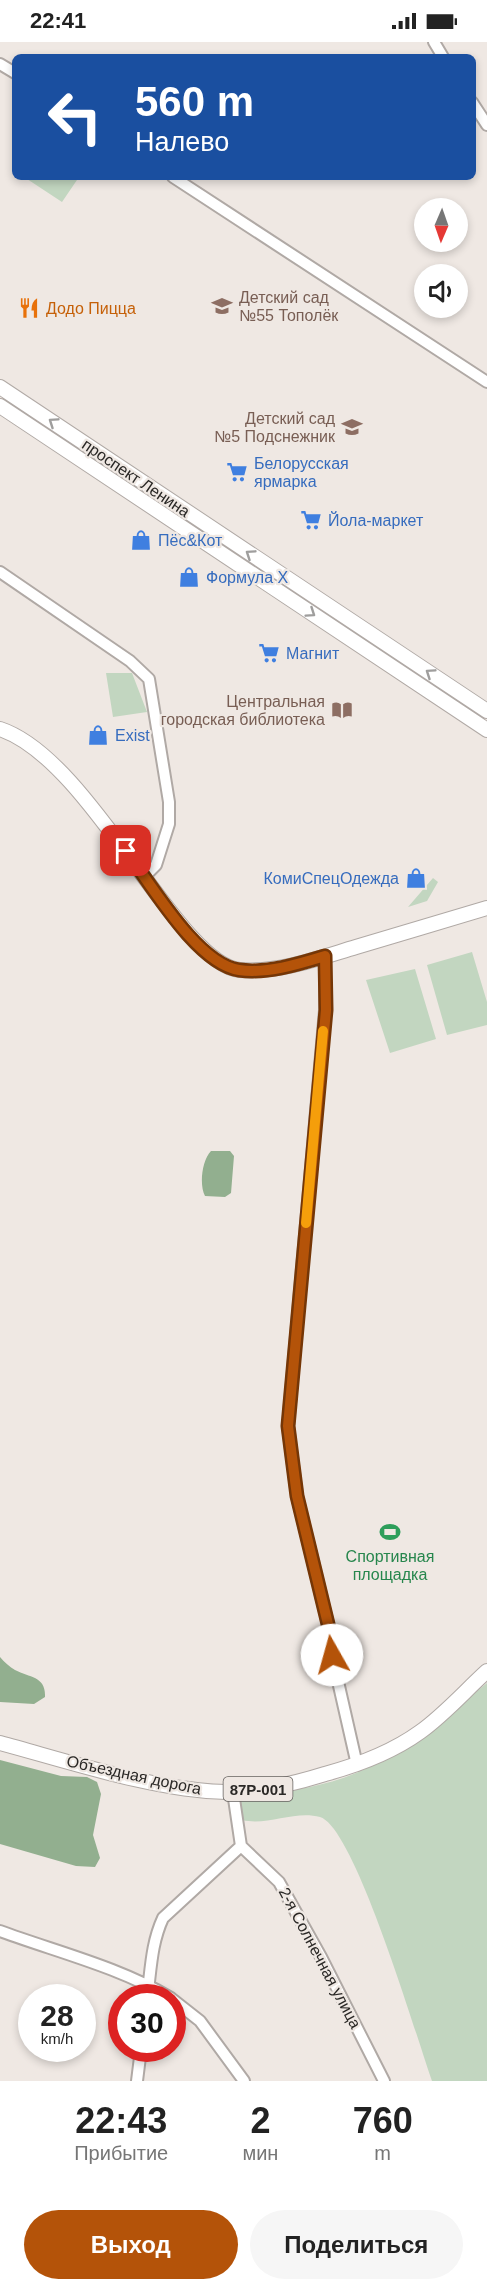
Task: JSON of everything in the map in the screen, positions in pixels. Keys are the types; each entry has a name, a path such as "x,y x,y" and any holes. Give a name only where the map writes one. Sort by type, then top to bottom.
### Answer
{"main road":[{"name":"проспект Ленина","path":"0,387 487,711"},
{"name":"проспект Ленина","path":"0,406 487,730"},
{"path":"263,581 272,568"},
{"path":"0,729 33,745 88,799 188,933 212,958 238,970 272,969 325,956 487,908"},
{"name":"Объездная дорога","path":"0,1743 161,1783 233,1792 287,1785 357,1765 388,1751 420,1732 487,1671"}],"street":[{"path":"476,108 487,125"},
{"path":"178,180 487,382"},
{"path":"0,572 130,661 149,679 169,802 169,824 156,865 145,876"},
{"path":"325,956 326,1010 288,1426 297,1496 328,1624 332,1655 357,1765"},
{"path":"149,1984 152,1951 163,1918 241,1846 233,1792"},
{"name":"2-я Солнечная улица","path":"241,1846 279,1882 321,1957 384,2081"},
{"path":"0,1930 146,1984"},
{"path":"186,2010 200,2021 244,2081"},
{"path":"137,2081 139,2062"}],"green space":[{"path":"29,180 77,180 62,202"},
{"path":"29,413 92,456 90,460 26,417"},
{"path":"100,461 259,570 257,571 97,465"},
{"path":"286,584 470,707 467,711 283,589"},
{"path":"106,673 132,673 147,712 113,717"},
{"path":"433,878 438,882 427,901 408,907"},
{"path":"472,952 487,1002 487,1025 447,1035 427,965"},
{"path":"415,969 436,1039 390,1053 366,980"},
{"path":"211,1151 230,1151 234,1156 231,1193 225,1197 205,1196 203,1191 204,1166"},
{"path":"0,1657 15,1670 40,1681 45,1690 45,1697 34,1704 0,1702"},
{"path":"487,1683 487,2081 432,2081 384,1937 350,1857 334,1829 320,1817 311,1815 262,1821 242,1820 239,1801 242,1797 322,1784 367,1768 414,1740"},
{"path":"0,1760 61,1776 87,1777 97,1782 101,1794 93,1835 100,1858 95,1867 76,1866 0,1844"}],"slow traffic":[{"path":"306,1223 323,1031"}],"place":[{"name":"Детский сад №55 Тополёк","path":"222,306"},
{"name":"Додо Пицца","path":"29,308"},
{"name":"Детский сад №5 Подснежник","path":"352,427"},
{"name":"Белорусская ярмарка","path":"237,472"},
{"name":"Йола-маркет","path":"311,520"},
{"name":"Пёс&Кот","path":"141,540"},
{"name":"Формула X","path":"189,577"},
{"name":"Магнит","path":"269,653"},
{"name":"Центральная городская библиотека","path":"342,710"},
{"name":"Exist","path":"98,735"},
{"name":"КомиСпецОдежда","path":"416,878"},
{"name":"Спортивная площадка","path":"390,1532"}],"route":[{"path":"126,851 188,933 212,958 238,970 262,970 325,956 326,1010 288,1426 297,1496 328,1624 332,1655"}]}
